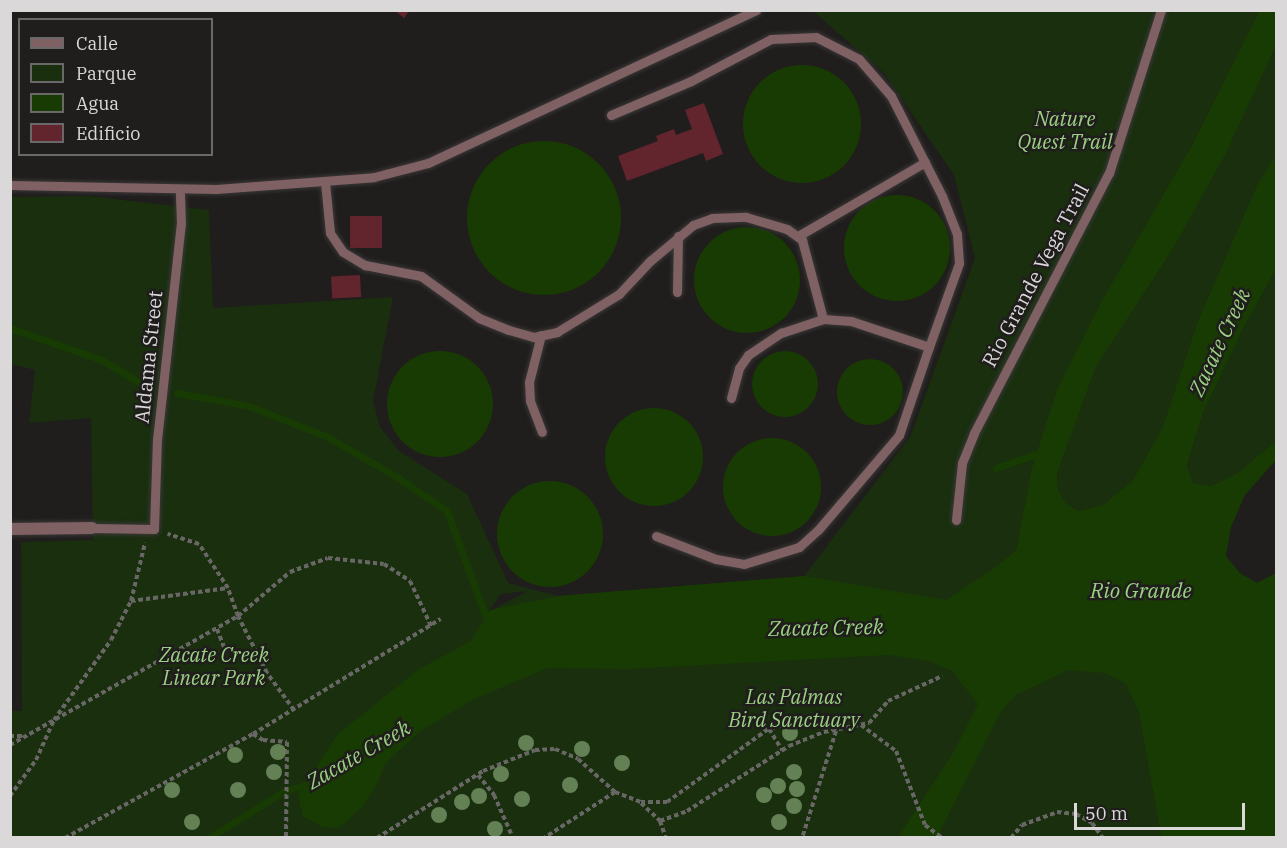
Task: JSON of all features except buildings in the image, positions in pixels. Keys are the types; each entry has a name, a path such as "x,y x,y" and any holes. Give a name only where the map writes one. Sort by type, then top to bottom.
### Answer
{"street":[{"path":"10,529 92,528"}],"lane":[{"path":"10,185 180,189 325,182 374,177 428,163 756,10"},
{"name":"Rio Grande Vega Trail","path":"956,520 962,463 974,433 1109,173 1161,10"},
{"path":"611,115 691,81 771,39 816,37 844,49 873,72 891,96 951,217 959,250 955,277 899,435 818,530 798,547 744,564 716,559 656,536"},
{"path":"798,236 925,162"},
{"path":"325,182 330,233 343,252 365,265 422,276 479,318 509,330 542,335 572,324 619,294 678,236 703,221 725,216 764,220 798,236 807,254 823,319"},
{"name":"Aldama Street","path":"154,529 157,440 181,224 180,189"},
{"path":"677,292 678,236"},
{"path":"731,398 739,368 748,355 781,333 823,319 851,321 929,347"},
{"path":"542,335 530,382 530,401 542,432"},
{"path":"92,528 154,529"}],"path":[{"path":"10,796 36,760 54,720 111,640 131,601 140,551 154,529 199,544 228,588 238,616 267,673 294,710"},
{"path":"10,745 217,629 238,616 290,572 328,558 384,564 404,575 432,628"},
{"path":"131,601 228,588"},
{"path":"65,837 253,734 432,628 441,619"},
{"path":"217,629 226,652"},
{"path":"660,820 687,811 782,750 836,731 869,723 888,701 903,691 938,681 942,676"},
{"path":"769,729 812,718 828,721 836,731"},
{"path":"377,837 478,775 515,757 555,749 578,759 615,792 641,802 668,802 782,719"},
{"path":"860,725 897,751 925,825 942,837"},
{"path":"769,729 782,750"},
{"path":"802,837 836,731"},
{"path":"253,734 263,740 286,742 285,837"},
{"path":"10,736 27,736"},
{"path":"478,775 494,795 513,837"},
{"path":"544,837 615,792"},
{"path":"641,802 660,820 666,837"},
{"path":"1011,837 1022,825 1041,814 1057,812 1076,814 1092,823 1103,837"}],"green space":[{"path":"813,11 1260,11 1191,147 1102,300 1057,389 1032,467 1016,550 990,571 1104,673 1126,684 1139,713 1161,837 11,837 11,711 22,711 21,542 93,540 91,418 29,423 35,370 11,364 11,197 88,196 209,210 213,308 393,297 373,401 380,427 399,451 467,494 508,583 558,596 804,576 910,437 975,258 954,175 884,73","holes":["526,592 488,612 501,594"]},
{"path":"1276,45 1276,154 1257,185 1197,323 1163,426 1133,480 1103,505 1078,511 1066,503 1058,490 1057,474 1096,367 1171,252"},
{"path":"1276,269 1276,441 1236,474 1211,486 1193,483 1187,465 1203,413 1243,329"}],"water":[{"name":"Rio Grande","path":"1260,10 1276,11 1276,45 1225,155 1171,252 1096,367 1057,474 1058,490 1066,503 1078,511 1103,505 1133,480 1163,426 1197,323 1257,185 1276,154 1276,269 1243,329 1203,413 1187,465 1193,483 1211,486 1236,474 1276,441 1276,460 1245,495 1231,527 1226,556 1240,573 1257,583 1276,573 1276,837 1161,837 1139,713 1126,684 1104,673 1068,670 1016,695 1001,711 937,837 898,837 952,755 978,704 952,671 929,661 888,655 627,669 548,668 474,699 419,732 384,765 379,781 362,807 339,828 322,827 303,816 298,795 337,735 419,669 471,641 490,610 558,596 804,576 946,600 990,571 1016,550 1032,467 1057,389 1102,300 1191,147"},
{"path":"802,65 825,69 844,82 857,101 861,124 857,147 844,166 825,179 802,183 779,179 760,166 747,147 743,124 747,101 760,82 779,69"},
{"path":"544,141 574,146 599,163 616,188 621,218 616,248 599,273 574,290 544,295 514,290 489,273 472,248 467,218 472,188 489,163 514,146"},
{"path":"897,195 917,199 935,210 946,228 950,248 946,268 935,286 917,297 897,301 877,297 859,286 848,268 844,248 848,228 859,210 877,199"},
{"path":"747,227 767,231 785,242 796,260 800,280 796,300 785,318 767,329 747,333 727,329 709,318 698,300 694,280 698,260 709,242 727,231"},
{"path":"440,351 460,355 478,366 489,384 493,404 489,424 478,442 460,453 440,457 420,453 402,442 391,424 387,404 391,384 402,366 420,355"},
{"path":"778,351 792,351 804,356 813,365 818,384 816,397 809,408 792,417 778,417 766,412 757,403 752,391 752,377 757,365 766,356"},
{"path":"863,359 877,359 889,364 898,373 903,392 901,405 894,416 877,425 863,425 851,420 842,411 837,399 837,385 842,373 851,364"},
{"path":"654,408 673,412 689,422 699,438 703,457 699,476 689,492 673,502 654,506 635,502 619,492 609,476 605,457 609,438 619,422 635,412"},
{"path":"772,438 791,442 807,452 817,468 821,487 817,506 807,522 791,532 772,536 753,532 737,522 727,506 723,487 727,468 737,452 753,442"},
{"path":"550,481 570,485 588,496 599,514 603,534 599,554 588,572 570,583 550,587 530,583 512,572 501,554 497,534 501,514 512,496 530,485"}],"waterway":[{"path":"10,328 102,360 147,387"},
{"path":"177,393 249,406 326,436 397,477 447,511 488,623"},
{"path":"996,468 1042,452"},
{"name":"Zacate Creek","path":"209,838 284,791 309,784"}],"park label":[{"name":"Nature Quest Trail","path":"1065,130"},
{"name":"Zacate Creek Linear Park","path":"214,666"},
{"name":"Las Palmas Bird Sanctuary","path":"794,708"}]}
